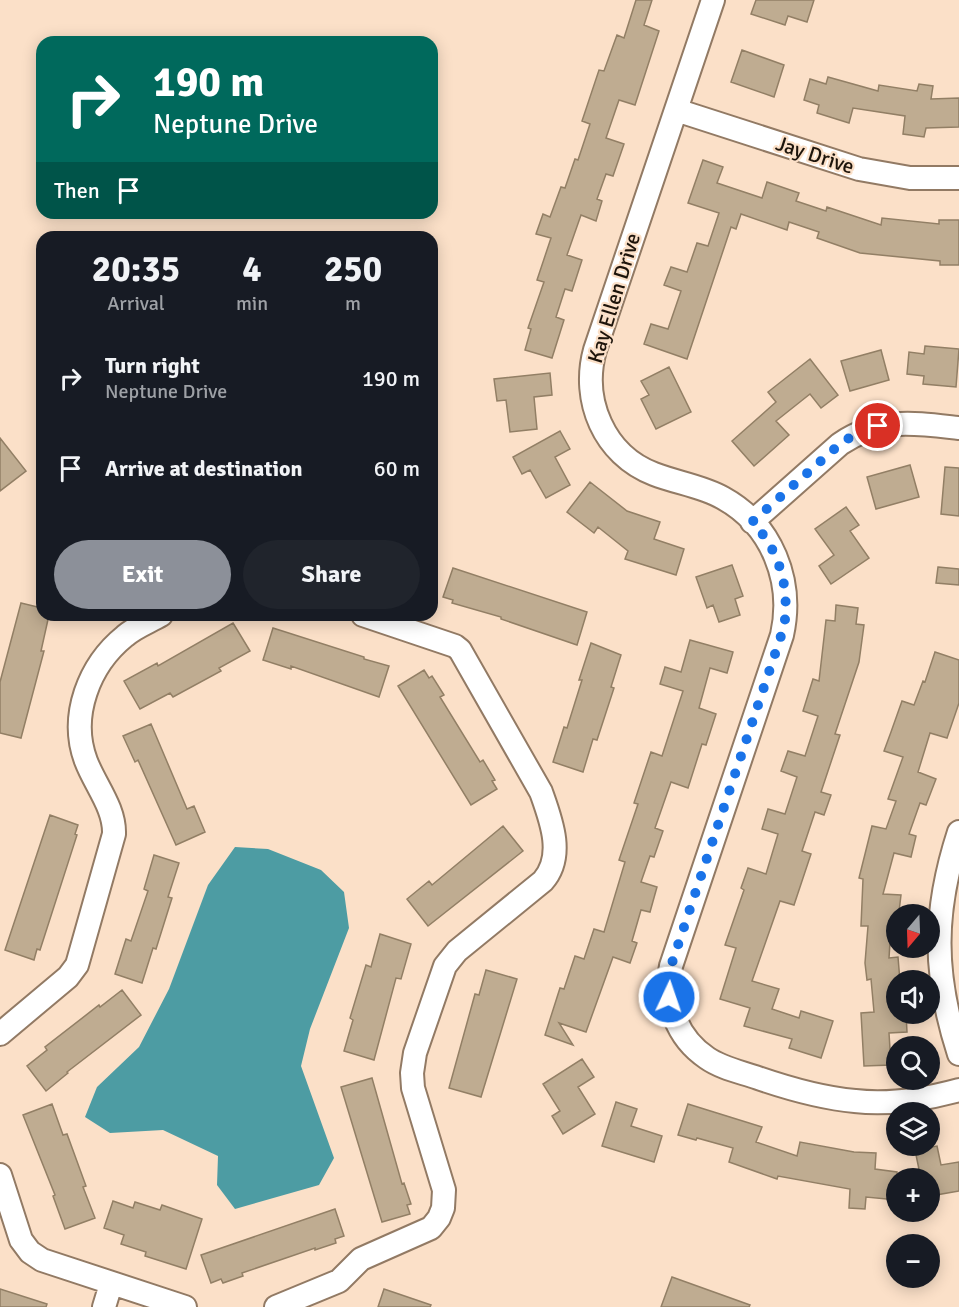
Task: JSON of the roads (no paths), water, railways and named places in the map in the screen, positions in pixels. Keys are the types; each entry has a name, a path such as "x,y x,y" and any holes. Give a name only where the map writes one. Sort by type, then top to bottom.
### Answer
{"street":[{"name":"Kay Ellen Drive","path":"712,0 595,350 591,374 592,399 599,423 624,456 652,473 720,496 736,506 770,545 784,584 785,619 779,644 671,966 669,997 672,1014 694,1048 713,1062 806,1093 856,1101 881,1102 915,1100 959,1090"},
{"name":"Jay Drive","path":"676,110 859,170 910,178 959,178"},
{"path":"752,522 840,444 854,435 878,426 895,423 959,428"},
{"path":"0,1034 68,977 77,965 115,830 113,818 84,753 80,721 84,696 97,665 113,646 132,630 149,621"},
{"path":"276,1307 339,1281 361,1259 427,1231 439,1218 444,1202 444,1190 413,1083 413,1063 418,1042 438,981 449,959 543,881 554,861 554,842 549,815 541,792 466,658 459,649 380,621"},
{"path":"959,832 944,885 939,934 942,992 949,1025 959,1054"},
{"path":"0,1175 19,1235 30,1252 42,1260 130,1293 184,1307"},
{"path":"104,1307 130,1293"}],"water":[{"path":"235,847 268,849 321,870 344,892 349,928 310,1029 301,1066 334,1158 319,1185 235,1209 217,1185 218,1156 163,1130 110,1133 85,1117 97,1087 139,1047 169,989 208,885"}]}
